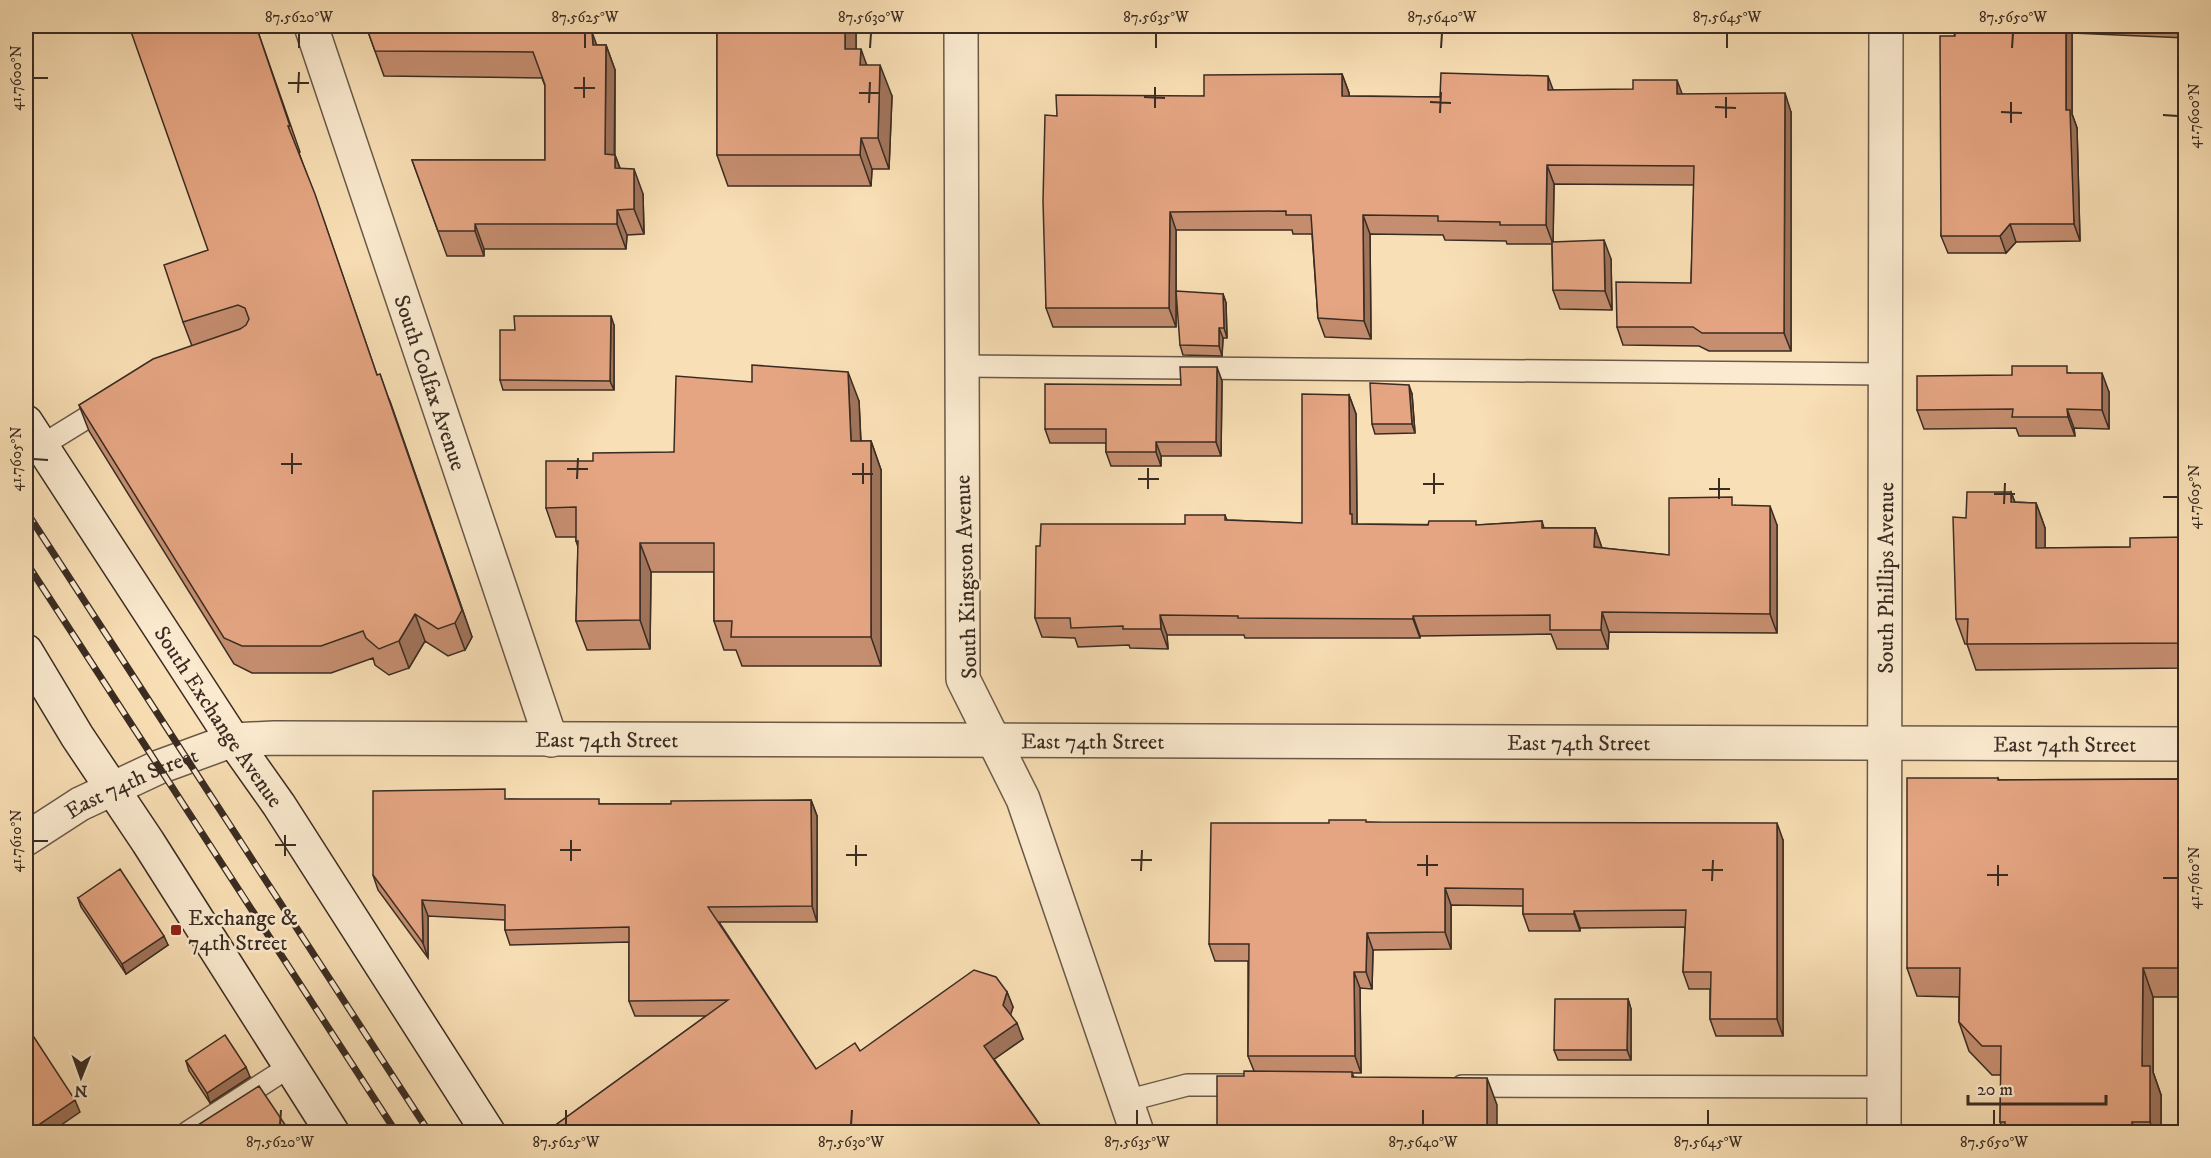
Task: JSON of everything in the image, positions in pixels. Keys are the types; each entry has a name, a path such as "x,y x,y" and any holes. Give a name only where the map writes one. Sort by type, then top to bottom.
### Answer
{"street":[{"name":"South Colfax Avenue","path":"311,26 552,740"},
{"name":"South Kingston Avenue","path":"961,26 963,679 1023,799 1137,1132"},
{"name":"South Phillips Avenue","path":"1884,1132 1886,26"},
{"name":"South Exchange Avenue","path":"33,434 233,740 279,806 488,1132"},
{"path":"26,651 77,736 113,787 332,1132"},
{"name":"East 74th Street","path":"26,839 80,804 113,787 185,756 233,740 2186,744"}],"lane":[{"path":"961,366 1886,374"},
{"path":"33,434 128,392"},
{"path":"188,1132 289,1067"},
{"path":"1126,1101 1187,1085 1269,1085"},
{"path":"1446,1086 1884,1087"}],"building":[{"path":"129,26 256,26 290,126 288,126 315,194 377,375 380,374 462,610 455,623 438,629 415,614 399,641 379,649 366,638 363,631 321,646 242,646 224,638 79,405 153,359 240,329 249,319 245,308 238,305 183,322 164,265 208,250"},
{"path":"366,26 554,26 554,31 592,32 593,45 606,45 605,154 615,155 615,168 634,169 634,209 617,210 617,224 475,224 475,231 438,231 412,160 545,160 545,85 533,52 375,51"},
{"path":"717,26 845,26 845,49 861,49 860,65 880,65 878,138 861,138 860,155 717,155"},
{"path":"1955,26 2066,26 2066,110 2070,110 2074,224 2010,224 2000,236 1941,236 1940,36 1955,36"},
{"path":"1441,73 1548,76 1548,90 1633,89 1633,80 1677,80 1677,94 1785,93 1784,333 1702,333 1693,327 1617,327 1616,282 1691,283 1694,166 1547,165 1546,225 1438,221 1438,216 1363,215 1364,321 1318,318 1311,215 1286,215 1286,211 1170,212 1169,308 1046,308 1043,201 1045,115 1057,116 1056,95 1204,96 1204,75 1342,74 1342,96 1440,97"},
{"path":"1604,240 1605,291 1553,290 1552,242"},
{"path":"1176,291 1223,294 1224,328 1219,328 1219,346 1180,345"},
{"path":"514,316 611,316 610,381 500,380 500,330 515,330"},
{"path":"752,365 848,372 851,441 871,441 871,637 731,637 732,621 714,621 714,543 640,543 640,620 576,621 578,541 576,541 576,507 546,508 546,461 593,461 593,453 674,452 676,376 752,382"},
{"path":"2012,366 2067,366 2067,373 2102,373 2102,410 2067,409 2068,417 2012,417 2013,409 1917,410 1917,376 2012,375"},
{"path":"1180,367 1217,367 1216,442 1156,442 1156,452 1106,452 1106,429 1045,429 1045,384 1181,385"},
{"path":"1370,383 1409,385 1412,424 1372,424"},
{"path":"1302,394 1349,395 1352,524 1428,525 1429,521 1476,521 1476,525 1542,521 1542,528 1595,528 1594,547 1669,555 1669,498 1732,497 1732,505 1770,506 1770,614 1602,612 1601,630 1550,630 1550,615 1413,616 1413,619 1160,615 1161,629 1123,629 1123,626 1071,628 1070,618 1035,618 1036,546 1040,546 1041,524 1185,524 1185,515 1225,515 1225,520 1302,523"},
{"path":"1967,492 2011,492 2011,502 2036,503 2036,548 2130,547 2130,538 2186,537 2186,643 1967,644 1968,619 1956,619 1953,517 1966,518"},
{"path":"1907,778 2186,779 2186,968 2143,968 2142,1066 2150,1066 2150,1122 2132,1122 2132,1132 2005,1132 2005,1122 2000,1122 2001,1046 1982,1046 1959,1022 1960,968 1907,968"},
{"path":"505,789 505,799 599,799 599,804 811,800 812,906 708,907 816,1069 855,1043 860,1051 974,970 996,977 1007,992 1003,1005 1017,1023 984,1046 1045,1132 918,1132 913,1126 904,1132 546,1132 728,1000 629,1001 629,927 505,930 505,905 422,900 423,943 373,875 373,791"},
{"path":"1329,820 1777,823 1777,1019 1710,1019 1711,972 1683,972 1686,910 1523,914 1523,889 1445,888 1445,932 1367,933 1366,972 1354,972 1355,1056 1248,1056 1249,944 1209,944 1211,823 1329,823"},
{"path":"120,869 164,936 122,964 78,898"},
{"path":"1555,999 1628,999 1627,1050 1554,1050"},
{"path":"26,1025 75,1100 28,1132 26,1132"},
{"path":"225,1035 246,1067 207,1093 186,1061"},
{"path":"1244,1071 1352,1072 1352,1077 1487,1078 1487,1132 1217,1132 1217,1076 1244,1076"},
{"path":"259,1086 290,1132 187,1132"}],"railway":[{"path":"26,511 429,1132"},
{"path":"26,562 396,1132"}],"place":[{"name":"Exchange & 74th Street","path":"176,930"}]}
